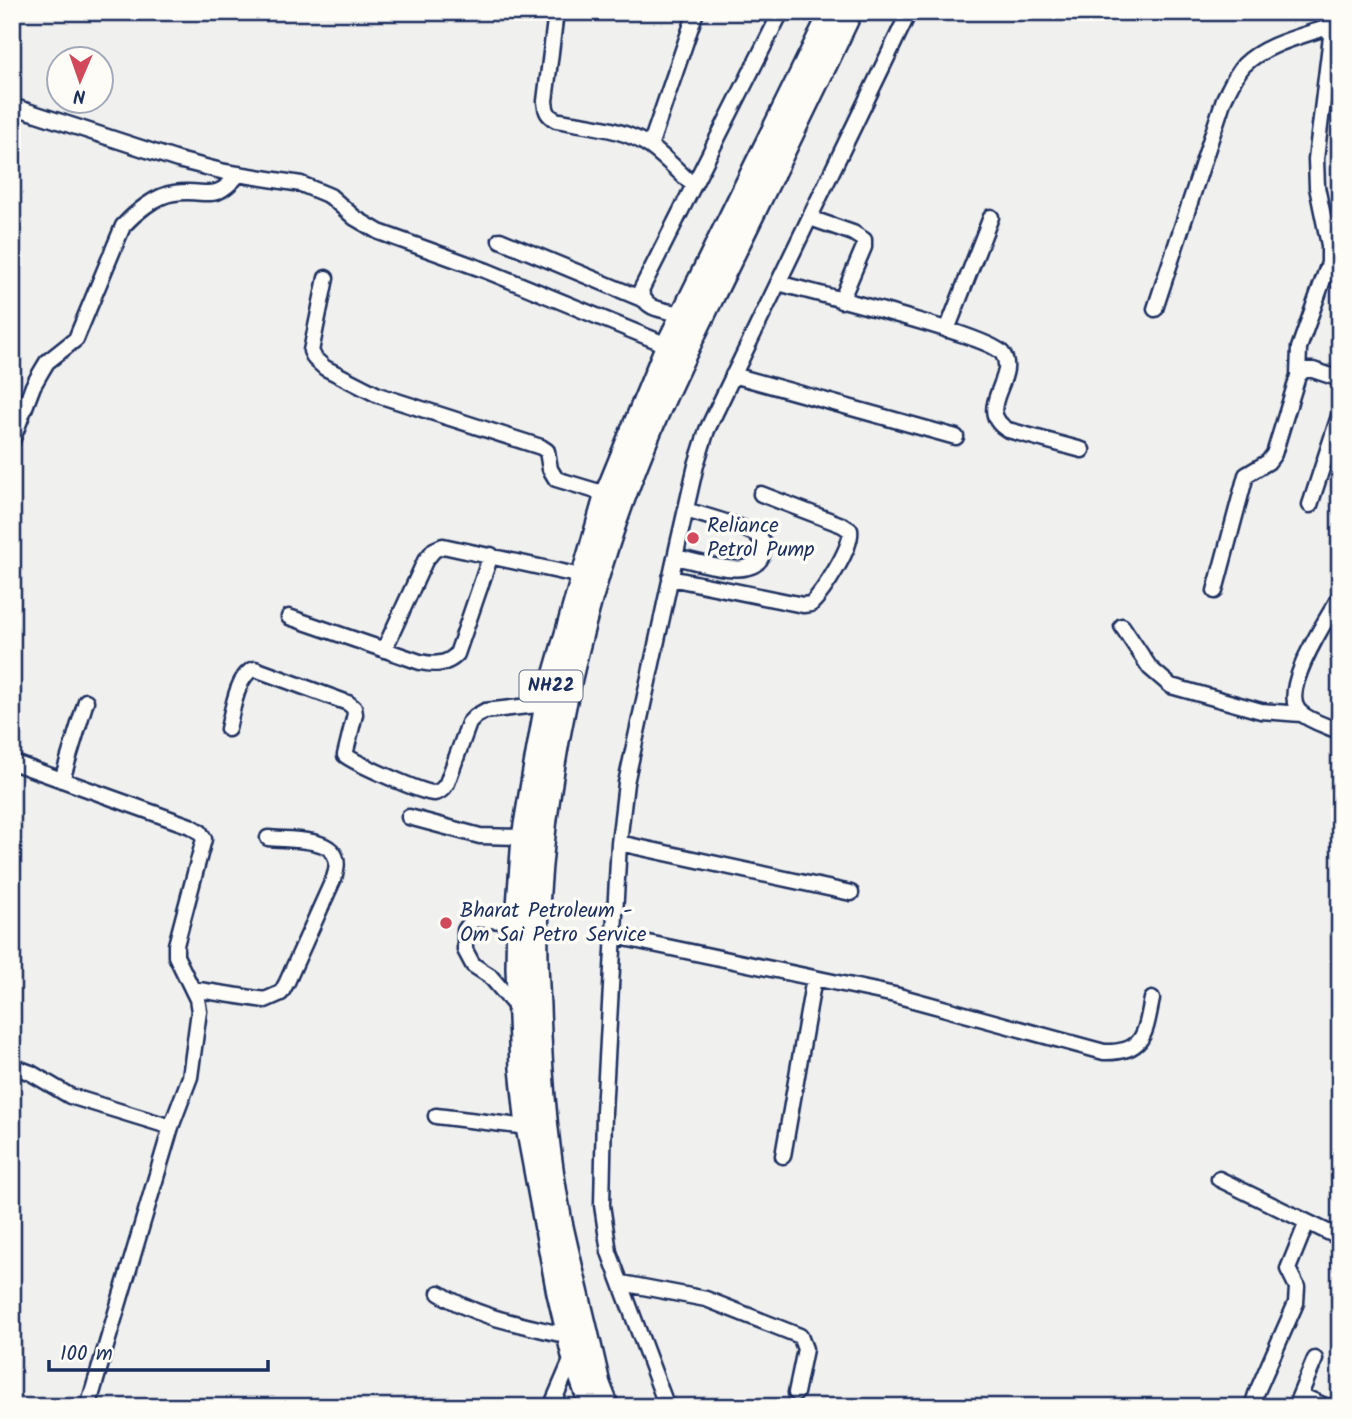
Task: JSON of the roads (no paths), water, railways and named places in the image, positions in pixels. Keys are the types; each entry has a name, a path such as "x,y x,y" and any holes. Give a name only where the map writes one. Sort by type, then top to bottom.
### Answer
{"highway":[{"name":"NH22","path":"591,1407 571,1346 558,1293 527,1128 519,1010 518,912 523,837 546,704 606,494 667,345 831,12"},
{"name":"NH22","path":"608,1407 599,1384 561,1221 549,1149 540,1045 537,938 539,894 544,836 567,696 596,580 627,489 682,361 851,12"}],"street":[{"path":"556,12 545,101 550,117 625,134 650,146 693,185"},
{"path":"650,146 696,12"},
{"path":"642,299 641,290 645,280 781,12"},
{"path":"667,1407 609,1252 602,1205 604,1112 619,843 626,783 685,510 708,430 909,12"},
{"path":"1155,309 1224,99 1235,78 1245,65 1258,55 1332,19"},
{"path":"1215,590 1246,475 1251,469 1268,462 1274,454 1298,376 1299,348 1329,263 1329,245 1317,187 1315,159 1332,19"},
{"path":"12,106 178,160 301,184 318,190 379,232 487,271 667,345"},
{"path":"12,441 28,398 47,362 76,340 123,226 162,196 183,192 214,194 229,185 239,174"},
{"path":"947,330 991,217"},
{"path":"810,218 853,233 864,240 864,247 841,300"},
{"path":"500,240 642,299 649,307 683,314"},
{"path":"326,278 311,351 325,368 378,395 541,447 547,451 550,469 556,479 606,494"},
{"path":"778,283 947,330 1001,350 1006,368 994,409 995,418 1000,425 1082,450"},
{"path":"1298,376 1304,370 1313,370 1340,379"},
{"path":"733,374 956,437"},
{"path":"12,399 28,398"},
{"path":"1310,505 1340,414"},
{"path":"670,578 803,605 811,604 848,546 850,530 761,494"},
{"path":"675,557 738,570 759,562 763,554 764,546 756,534 685,510"},
{"path":"384,650 425,561 434,550 443,546 581,576"},
{"path":"289,617 430,664 451,661 461,645 491,555"},
{"path":"1301,714 1295,706 1298,682 1316,635 1340,596"},
{"path":"1122,626 1150,668 1171,686 1261,711 1301,714 1340,732"},
{"path":"228,729 241,682 249,671 255,669 348,703 354,708 355,714 345,755 434,793 442,790 447,783 469,723 476,716 485,711 546,704"},
{"path":"62,780 86,701"},
{"path":"12,762 190,826 200,832 204,839 176,945 176,956 199,1011 191,1068 88,1407"},
{"path":"409,817 480,836 523,837"},
{"path":"192,989 265,1000 281,993 287,982 334,878 338,858 333,850 325,845 268,838"},
{"path":"619,843 851,893"},
{"path":"518,912 503,921 473,919 465,930 465,950 473,965 490,976 519,1010"},
{"path":"615,936 895,995 1104,1052 1124,1052 1138,1044 1145,1031 1152,999"},
{"path":"783,1156 814,978"},
{"path":"12,1066 31,1073 70,1096 171,1127"},
{"path":"436,1116 527,1128"},
{"path":"1219,1179 1340,1238"},
{"path":"1252,1407 1296,1303 1297,1287 1287,1269 1307,1222"},
{"path":"622,1283 706,1299 800,1336 805,1349 796,1393"},
{"path":"439,1293 457,1305 571,1346 551,1407"},
{"path":"1315,1359 1297,1401 1327,1407"}],"place":[{"name":"Reliance Petrol Pump","path":"693,538"},
{"name":"Bharat Petroleum - Om Sai Petro Service","path":"446,923"}]}
